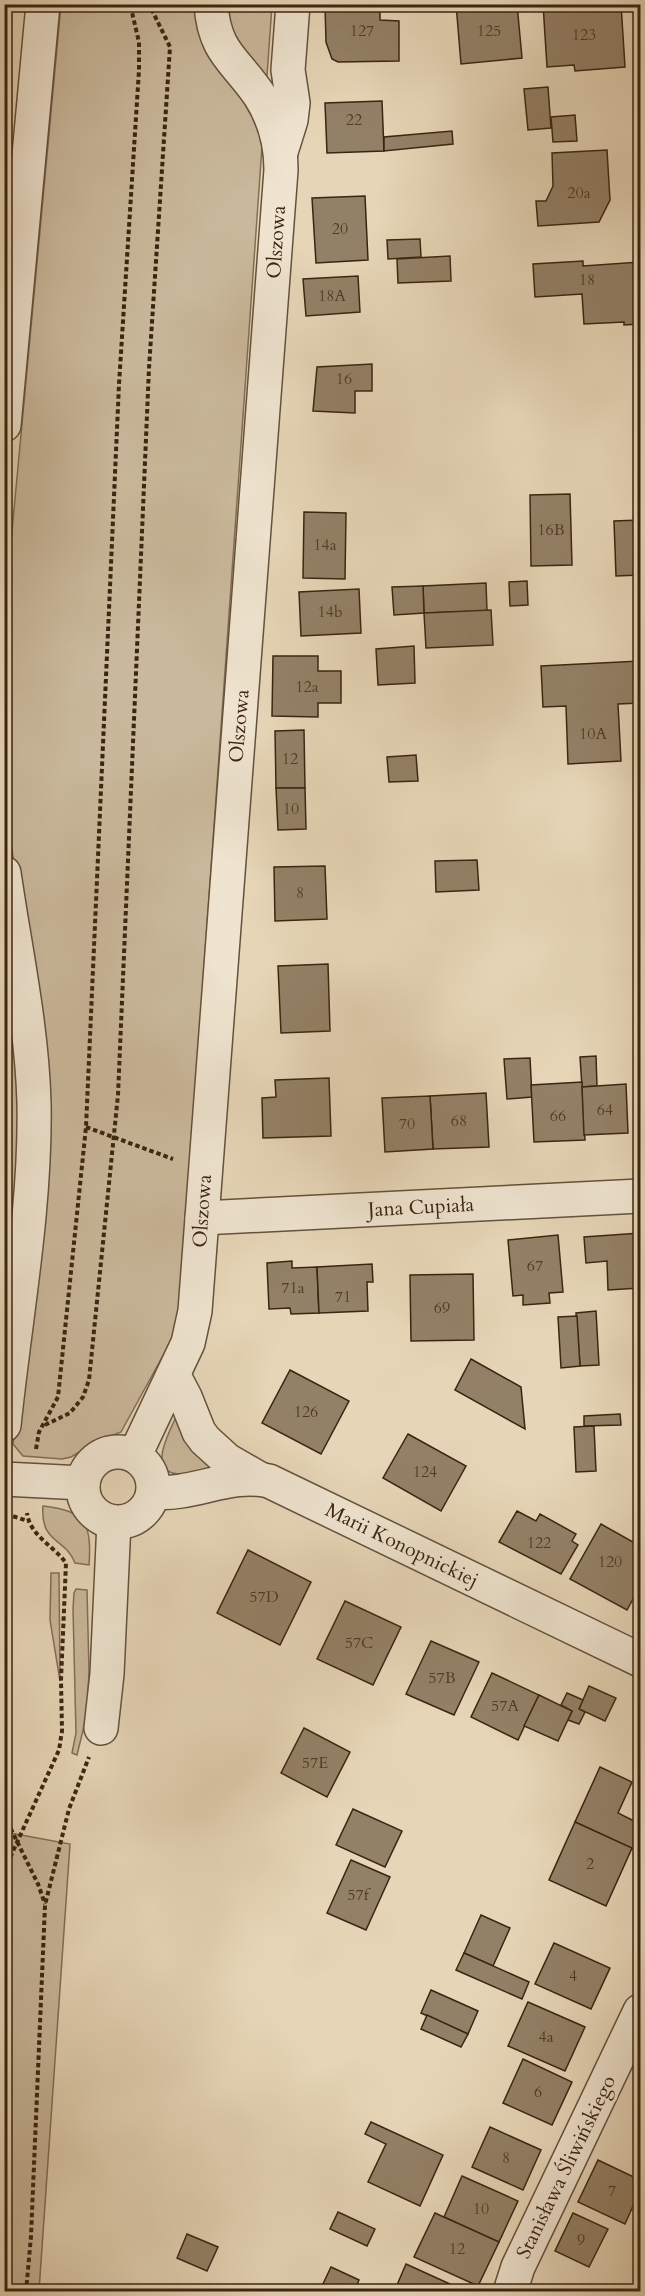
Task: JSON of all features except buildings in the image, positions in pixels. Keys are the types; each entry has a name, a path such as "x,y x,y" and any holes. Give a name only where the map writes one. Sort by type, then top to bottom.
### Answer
{"street":[{"path":"4,425 44,4"},
{"name":"Olszowa","path":"135,1455 188,1343 195,1311 281,153 277,134 266,105 232,63 218,39 211,4"},
{"path":"281,153 291,120 293,103 288,70 293,4"},
{"path":"4,873 31,1052 34,1105 24,1258 4,1425"},
{"name":"Jana Cupiała","path":"202,1218 640,1196"},
{"path":"174,1376 199,1432 227,1460 260,1479"},
{"path":"112,1451 124,1451 135,1455 144,1461 154,1480 154,1492 144,1511 136,1518 114,1522 101,1518 91,1509 84,1497 83,1483 86,1472 101,1455 112,1451"},
{"path":"4,1479 83,1483"},
{"name":"Marii Konopnickiej","path":"154,1492 169,1493 242,1479 260,1479 287,1489 640,1660"},
{"path":"101,1728 107,1674 114,1522"},
{"name":"Stanisława Śliwińskiego","path":"510,2292 518,2267 640,2011"}],"path":[{"path":"34,1458 42,1427 58,1397 86,1127 119,384 140,60 140,42 130,4"},
{"path":"42,1427 70,1413 83,1397 89,1380 115,1138 149,368 170,47 149,4"},
{"path":"86,1127 205,1170"},
{"path":"4,1514 28,1521 39,1536 66,1563 61,1696 62,1731 59,1750 4,1871"},
{"path":"26,2292 32,2235 45,1905 69,1809 101,1728"},
{"path":"4,1815 38,1884 45,1905"}],"shaded area":[{"path":"61,5 272,5 180,1309 171,1341 121,1432 98,1441 71,1457 62,1459 23,1456 13,1444 26,1354 44,1053 5,806 4,617"},
{"path":"5,984 23,1097 5,1320"},
{"path":"176,1417 214,1467 213,1470 180,1474 170,1472 164,1467 162,1460 165,1442"},
{"path":"43,1506 68,1511 83,1521 89,1538 89,1565 75,1563 66,1549 49,1534 43,1518"},
{"path":"51,1573 59,1573 60,1681 50,1620"},
{"path":"76,1589 87,1590 89,1671 87,1714 77,1755 72,1753 76,1733 73,1609"},
{"path":"5,1832 70,1844 39,2291 5,2291"}]}
